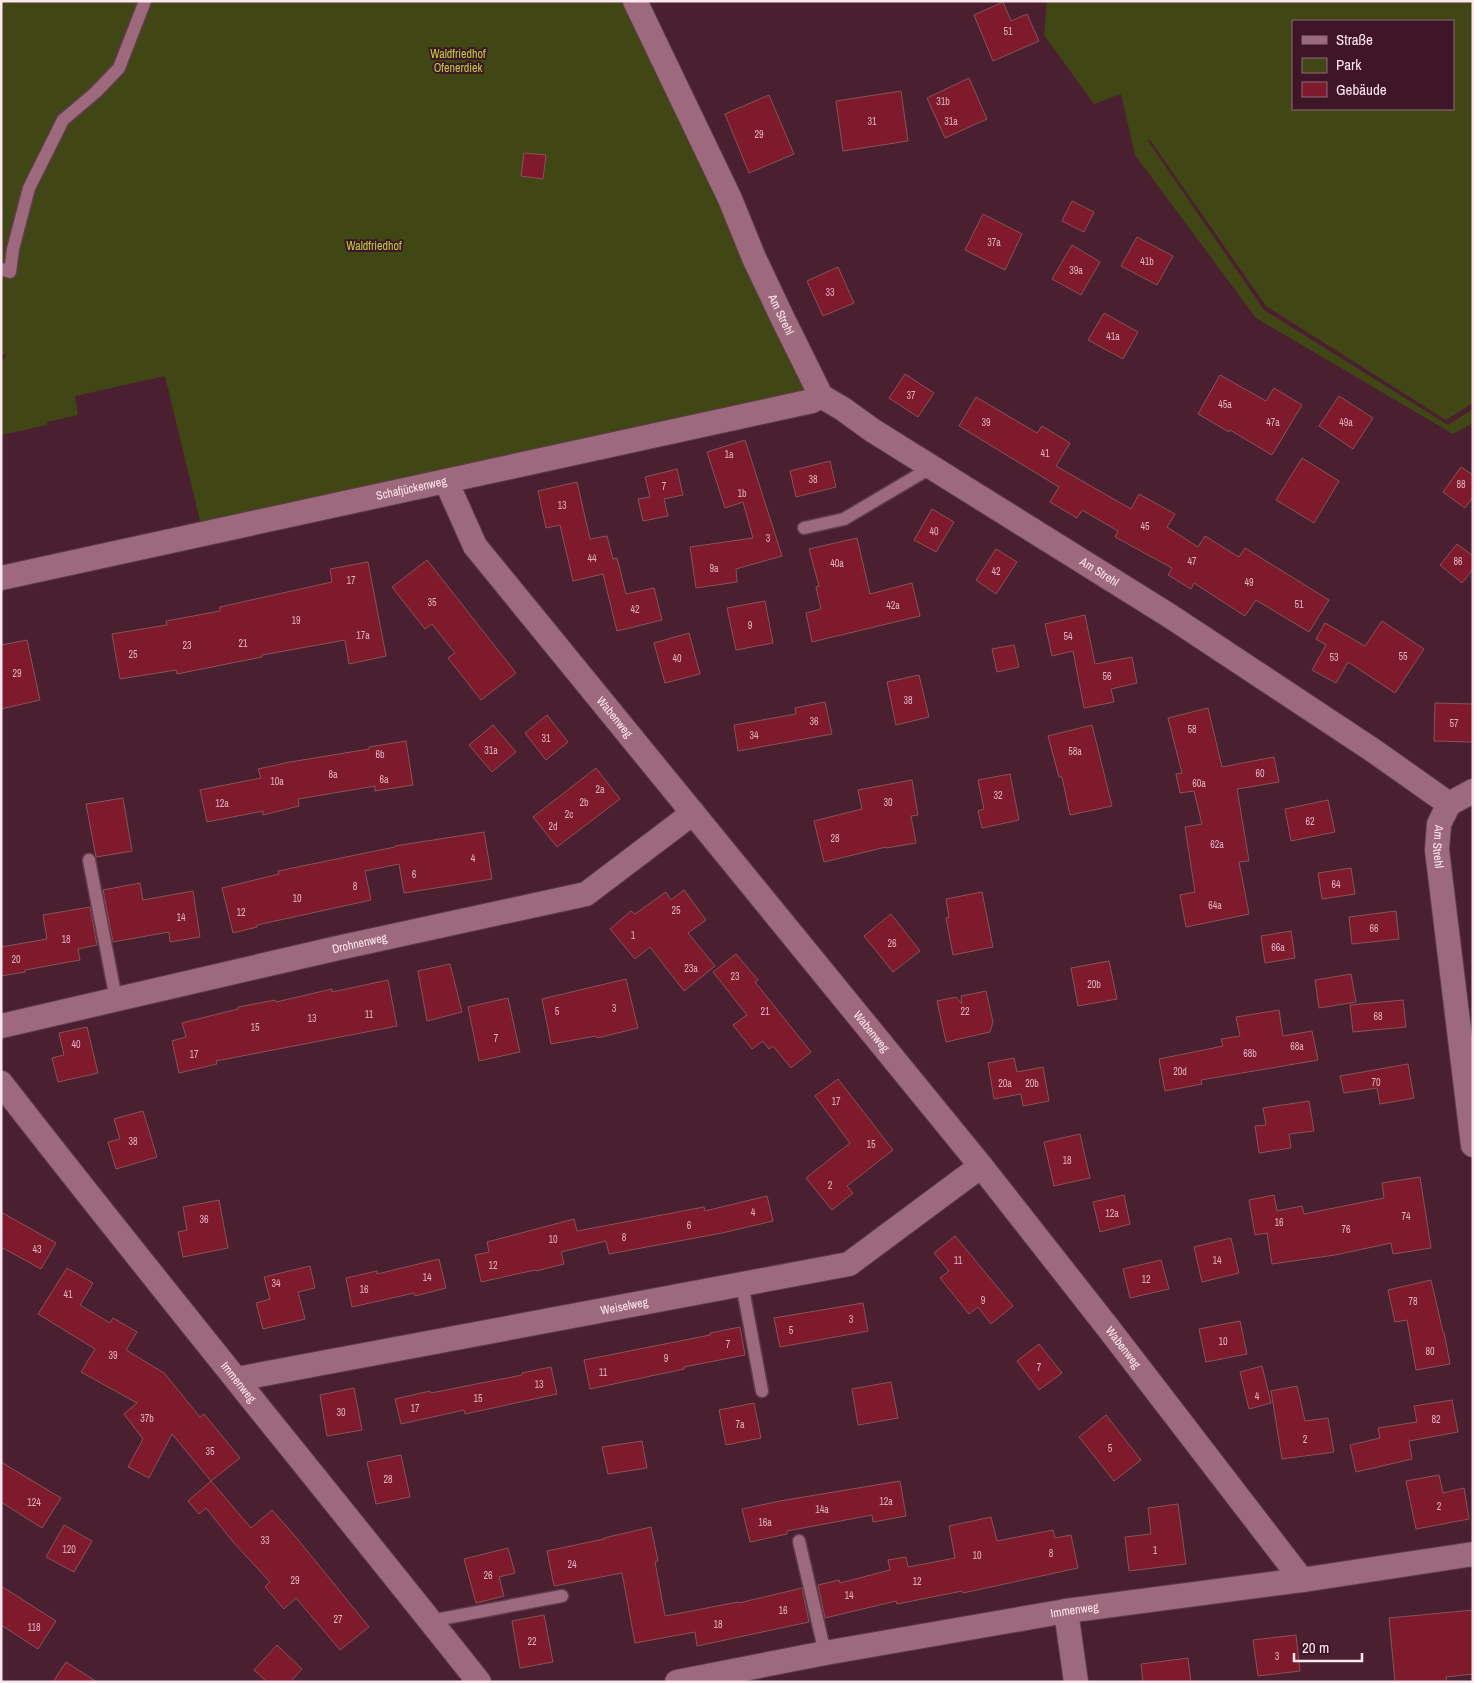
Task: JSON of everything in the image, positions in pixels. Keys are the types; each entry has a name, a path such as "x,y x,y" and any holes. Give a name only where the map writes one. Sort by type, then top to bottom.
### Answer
{"street":[{"name":"Am Strehl","path":"636,1 730,199 754,258 821,396 1170,616 1449,804 1439,824 1437,850 1473,1145"},
{"name":"Schafjückenweg","path":"1,578 812,401 821,396"},
{"name":"Wabenweg","path":"446,481 475,546 981,1166 1302,1580"},
{"path":"1449,804 1473,791"},
{"name":"Drohnenweg","path":"1,1026 338,948 586,894 692,813"},
{"name":"Immenweg","path":"1,1083 101,1211 479,1682"},
{"name":"Weiselweg","path":"237,1379 849,1264 981,1166"},
{"name":"Immenweg","path":"677,1682 825,1653 1066,1611 1302,1580 1473,1554"},
{"path":"1066,1611 1076,1682"}],"lane":[{"path":"1,269 10,272 13,249 29,188 63,120 96,92 119,68 145,1"},
{"path":"804,528 844,519 932,467"},
{"path":"89,860 116,999"},
{"path":"742,1284 762,1391"},
{"path":"799,1541 825,1653"},
{"path":"430,1621 562,1596"}],"green space":[{"name":"Waldfriedhof","path":"1,1 635,1 821,396 203,533 165,376 75,396 78,415 47,422 47,425 1,435 1,363 7,354 1,355"},
{"path":"1047,1 1473,1 1473,403 1446,420 1266,306 1150,140 1148,141 1264,310 1448,425 1473,409 1473,423 1453,434 1256,318 1135,155 1121,94 1094,104 1044,35"}],"building":[{"path":"1003,2 1011,21 1027,14 1039,41 993,61 974,15"},
{"path":"969,78 987,119 945,138 927,98"},
{"path":"901,91 908,141 843,151 836,101"},
{"path":"769,95 794,154 749,173 725,114"},
{"path":"524,153 546,155 543,179 521,176"},
{"path":"1072,201 1094,212 1084,232 1062,221"},
{"path":"983,214 1022,234 1005,270 965,250"},
{"path":"1137,237 1173,256 1157,285 1121,266"},
{"path":"1072,245 1100,262 1081,295 1052,279"},
{"path":"838,267 854,303 823,316 807,281"},
{"path":"1104,313 1138,332 1123,359 1088,340"},
{"path":"905,374 934,393 918,417 889,398"},
{"path":"1220,375 1266,401 1274,388 1302,405 1272,455 1230,430 1229,432 1198,414"},
{"path":"1339,396 1373,418 1353,449 1319,426"},
{"path":"976,397 1037,433 1042,426 1070,443 1056,466 1131,509 1139,494 1175,514 1167,527 1198,547 1205,536 1239,557 1245,548 1329,600 1309,632 1256,600 1245,616 1194,583 1191,589 1168,575 1172,568 1115,537 1118,531 1082,510 1077,518 1050,502 1059,487 959,426"},
{"path":"745,440 782,556 736,569 737,582 696,588 690,547 753,538 743,502 725,508 707,452"},
{"path":"1302,458 1339,481 1314,523 1276,500"},
{"path":"830,461 836,487 796,497 790,471"},
{"path":"1461,467 1473,475 1473,497 1465,508 1443,492"},
{"path":"677,469 683,495 664,499 668,516 643,521 638,499 650,497 645,477"},
{"path":"577,482 590,539 607,536 613,559 617,558 626,594 654,588 662,620 617,631 603,574 573,581 560,525 546,528 538,491"},
{"path":"932,509 954,522 936,552 914,540"},
{"path":"857,538 870,594 912,583 920,616 812,642 806,613 821,609 816,587 819,586 809,549"},
{"path":"1457,544 1473,556 1473,569 1462,583 1440,565"},
{"path":"996,549 1017,562 996,594 976,580"},
{"path":"427,560 516,673 481,700 448,658 455,653 432,624 425,629 392,587"},
{"path":"368,562 386,656 349,664 345,640 262,655 262,657 177,674 176,670 120,679 112,634 167,625 166,621 220,611 220,607 332,582 330,569"},
{"path":"765,601 773,643 736,650 727,608"},
{"path":"1085,615 1095,664 1132,657 1137,683 1111,689 1114,702 1084,708 1073,651 1052,656 1045,624"},
{"path":"1382,621 1424,649 1395,693 1348,662 1336,683 1312,670 1326,645 1316,639 1325,623 1365,646"},
{"path":"689,633 700,674 665,683 654,643"},
{"path":"27,640 40,700 1,709 1,645"},
{"path":"1014,645 1019,667 997,672 992,649"},
{"path":"919,675 929,717 896,725 887,682"},
{"path":"825,702 832,734 738,751 734,725 796,714 795,708"},
{"path":"1435,703 1473,704 1473,742 1434,741"},
{"path":"1208,708 1222,767 1274,757 1279,782 1237,789 1249,861 1239,862 1249,914 1186,927 1180,895 1195,892 1185,827 1202,824 1194,791 1180,793 1176,774 1182,773 1168,718"},
{"path":"547,715 568,742 546,760 525,733"},
{"path":"493,725 516,752 492,772 469,745"},
{"path":"1092,725 1112,806 1070,815 1062,777 1059,777 1048,736"},
{"path":"406,741 413,785 375,791 375,786 298,799 299,806 263,815 263,811 207,822 200,790 261,778 258,769"},
{"path":"596,768 620,799 557,847 533,817"},
{"path":"1010,774 1019,820 982,828 978,811 984,809 978,780"},
{"path":"912,780 918,815 911,816 916,843 886,847 824,862 814,821 862,809 858,790"},
{"path":"123,798 132,851 96,857 86,804"},
{"path":"1328,800 1335,832 1291,841 1285,809"},
{"path":"484,832 492,879 404,893 399,864 365,871 371,900 257,925 257,927 233,933 222,888 279,874 278,871 395,846"},
{"path":"1351,868 1355,894 1322,899 1318,873"},
{"path":"140,883 143,900 193,891 200,937 170,942 169,932 113,942 103,890"},
{"path":"684,890 706,920 688,933 715,966 684,991 650,947 635,959 610,929 631,911 635,914 666,892 671,900"},
{"path":"982,892 993,947 953,955 946,918 949,917 946,899"},
{"path":"90,907 97,945 78,949 80,960 1,976 1,947 47,939 43,915"},
{"path":"1396,911 1399,939 1352,944 1349,917"},
{"path":"891,914 920,951 893,972 864,936"},
{"path":"1291,931 1295,958 1265,963 1261,936"},
{"path":"736,954 758,980 755,982 811,1052 791,1068 773,1046 769,1049 763,1041 752,1049 733,1025 747,1015 713,972"},
{"path":"1109,961 1117,999 1078,1006 1071,968"},
{"path":"450,964 462,1012 427,1021 418,971"},
{"path":"1351,974 1356,1002 1319,1008 1315,980"},
{"path":"626,979 638,1028 597,1038 596,1036 551,1044 542,999"},
{"path":"388,980 397,1026 216,1061 217,1064 179,1073 172,1041 186,1037 182,1023 238,1009 238,1007 275,1000 276,1002 332,989 332,992"},
{"path":"986,991 993,1022 990,1032 946,1042 937,1001 956,997 962,1004 961,996"},
{"path":"508,998 520,1052 479,1061 468,1007"},
{"path":"1403,1000 1406,1027 1353,1032 1350,1005"},
{"path":"1279,1010 1283,1036 1312,1031 1318,1060 1201,1080 1202,1084 1165,1091 1159,1059 1223,1046 1221,1039 1240,1036 1236,1017"},
{"path":"87,1027 98,1073 58,1082 52,1058 64,1055 59,1033"},
{"path":"1014,1058 1017,1072 1043,1067 1049,1101 1023,1106 1021,1094 994,1099 988,1063"},
{"path":"1408,1064 1414,1098 1380,1104 1377,1088 1344,1093 1340,1076"},
{"path":"838,1079 893,1150 847,1186 853,1193 832,1210 806,1178 850,1143 815,1096"},
{"path":"1309,1101 1314,1131 1289,1134 1291,1148 1259,1153 1255,1126 1266,1125 1263,1108"},
{"path":"143,1111 157,1157 116,1169 108,1142 120,1139 114,1119"},
{"path":"1080,1134 1090,1178 1054,1186 1044,1142"},
{"path":"1420,1177 1431,1248 1393,1254 1391,1243 1335,1255 1272,1264 1267,1233 1255,1235 1249,1200 1274,1195 1277,1211 1302,1206 1304,1214 1384,1198 1382,1183"},
{"path":"1124,1195 1130,1224 1100,1232 1093,1202"},
{"path":"767,1196 773,1221 722,1233 609,1254 606,1241 561,1252 564,1264 481,1282 475,1255 489,1252 487,1242 574,1219 577,1231 704,1207 705,1211"},
{"path":"219,1200 228,1248 183,1257 178,1232 187,1230 183,1207"},
{"path":"1,1212 56,1243 41,1269 1,1247"},
{"path":"955,1236 1013,1306 991,1324 978,1307 969,1314 940,1278 949,1271 934,1253"},
{"path":"1231,1238 1239,1273 1202,1282 1194,1247"},
{"path":"439,1259 446,1288 415,1296 414,1293 352,1307 346,1278 377,1271 377,1274"},
{"path":"1161,1260 1169,1289 1130,1298 1123,1269"},
{"path":"310,1266 315,1288 298,1292 305,1319 263,1329 256,1303 270,1299 264,1277"},
{"path":"67,1268 93,1283 80,1305 110,1323 113,1318 137,1332 126,1350 164,1373 200,1417 204,1414 240,1458 211,1481 172,1434 149,1478 128,1467 143,1439 124,1414 137,1403 81,1372 95,1349 38,1314"},
{"path":"1431,1280 1450,1364 1416,1370 1407,1320 1395,1322 1388,1290"},
{"path":"863,1303 868,1331 780,1347 774,1318"},
{"path":"1240,1321 1247,1354 1206,1362 1199,1329"},
{"path":"740,1327 745,1355 590,1389 584,1360 710,1335 710,1333"},
{"path":"1039,1344 1062,1373 1039,1390 1017,1361"},
{"path":"1262,1366 1271,1403 1249,1409 1240,1372"},
{"path":"551,1367 557,1394 465,1414 464,1410 401,1424 395,1399 522,1375 522,1373"},
{"path":"891,1382 898,1418 858,1425 852,1389"},
{"path":"1297,1386 1305,1421 1328,1418 1334,1452 1282,1459 1271,1391"},
{"path":"354,1388 362,1430 327,1436 320,1395"},
{"path":"1452,1400 1458,1432 1409,1441 1412,1459 1356,1472 1350,1445 1380,1438 1378,1428 1417,1422 1414,1406"},
{"path":"754,1403 761,1438 726,1445 719,1410"},
{"path":"1106,1415 1141,1460 1114,1481 1079,1437"},
{"path":"642,1441 647,1468 608,1474 602,1447"},
{"path":"401,1455 410,1497 376,1504 367,1462"},
{"path":"1,1462 61,1498 42,1528 1,1502"},
{"path":"1439,1475 1443,1493 1464,1488 1469,1519 1416,1529 1406,1481"},
{"path":"211,1481 251,1528 272,1510 369,1627 340,1650 296,1598 284,1609 265,1587 270,1582 234,1543 206,1508 199,1514 188,1501"},
{"path":"900,1481 906,1516 873,1522 872,1515 787,1531 787,1534 750,1542 742,1509"},
{"path":"1178,1504 1186,1564 1129,1571 1125,1537 1151,1534 1148,1508"},
{"path":"991,1517 997,1541 1053,1530 1055,1538 1071,1535 1078,1568 963,1593 962,1591 897,1604 896,1601 825,1618 818,1585 839,1580 840,1583 890,1570 888,1560 906,1557 908,1567 955,1558 949,1526"},
{"path":"64,1525 92,1541 74,1572 46,1557"},
{"path":"651,1527 658,1561 655,1562 665,1616 739,1603 802,1588 809,1622 697,1646 695,1632 635,1643 622,1573 554,1586 547,1551"},
{"path":"508,1548 515,1573 499,1577 504,1596 476,1603 464,1559"},
{"path":"1,1586 56,1621 38,1649 1,1625"},
{"path":"1473,1610 1473,1674 1446,1677 1447,1682 1395,1682 1389,1618"},
{"path":"544,1615 553,1662 520,1668 512,1621"},
{"path":"1296,1635 1300,1671 1258,1676 1253,1640"},
{"path":"277,1645 302,1669 290,1682 267,1682 254,1670"},
{"path":"1188,1658 1191,1682 1143,1682 1141,1664"},
{"path":"66,1662 97,1682 53,1682"}],"park label":[{"name":"Waldfriedhof Ofenerdiek","path":"458,61"}]}
